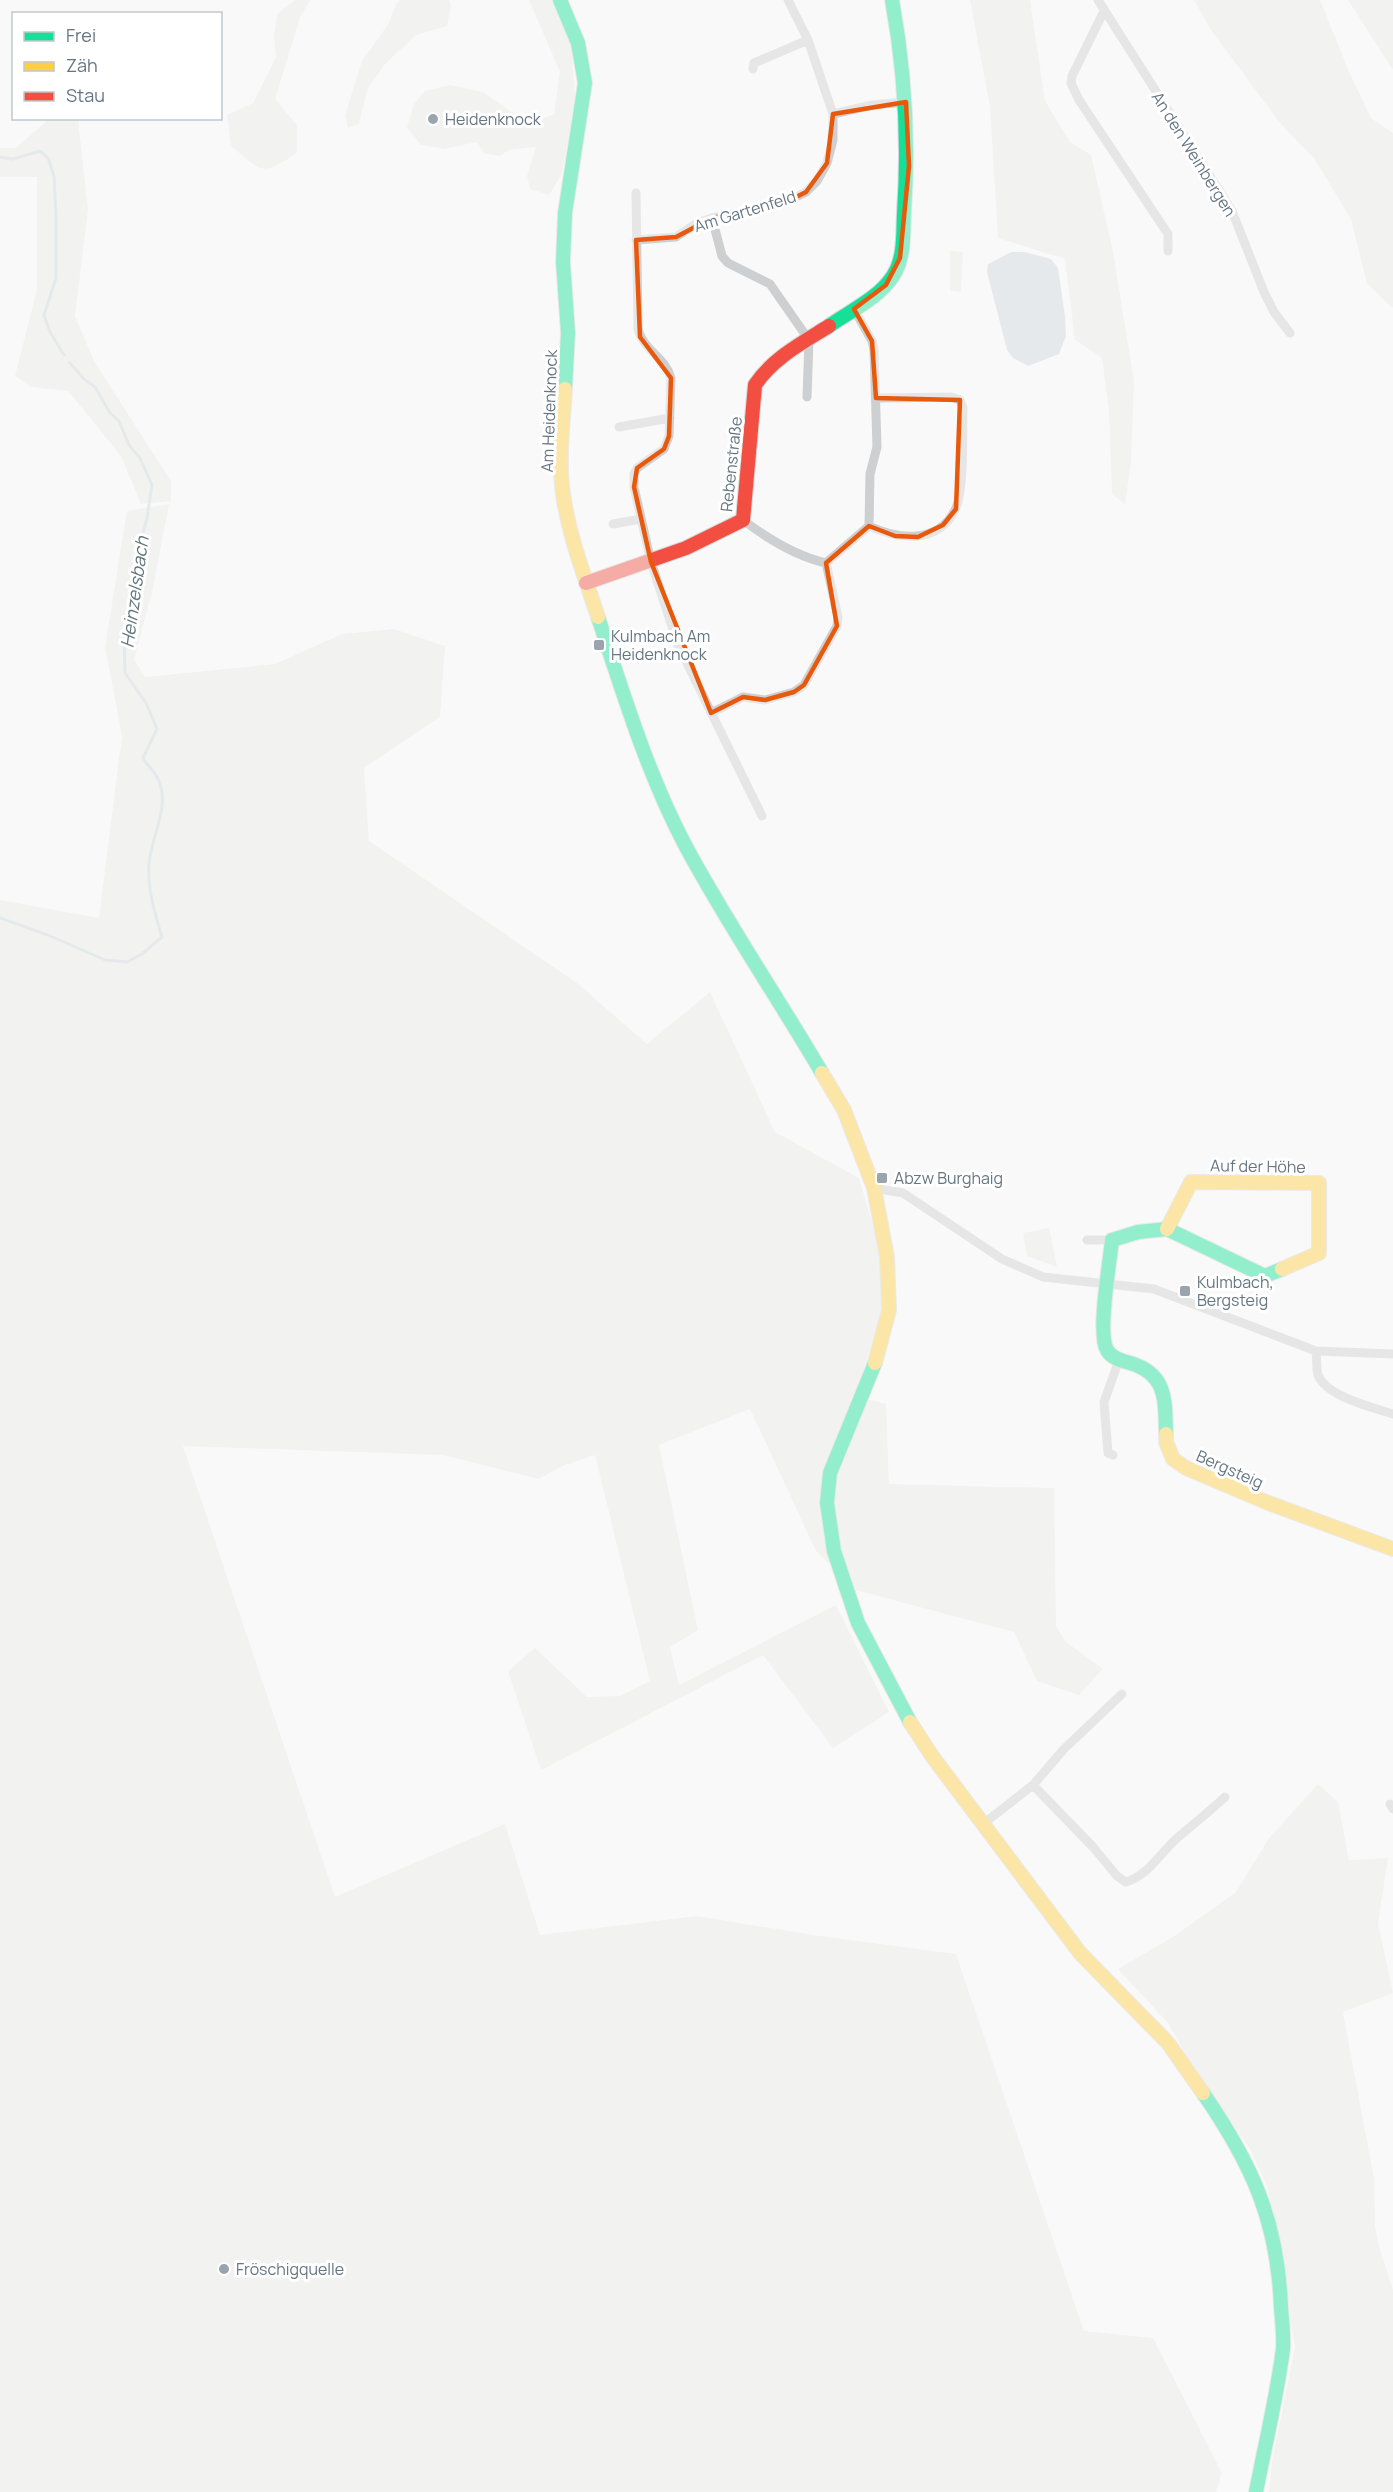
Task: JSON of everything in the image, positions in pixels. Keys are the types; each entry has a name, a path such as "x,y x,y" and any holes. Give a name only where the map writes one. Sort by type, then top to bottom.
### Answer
{"street":[{"name":"Am Heidenknock","path":"560,0 578,43 585,83 565,213 563,262 568,343 561,459 566,512 586,583 628,708 669,811 713,896 844,1110 874,1188 886,1257 889,1310 876,1361 830,1473 827,1503 834,1551 858,1623 908,1718 932,1756 1080,1953 1111,1988 1168,2043 1218,2115 1257,2185 1270,2222 1280,2275 1284,2346 1256,2492"},
{"name":"Am Gartenfeld","path":"636,240 676,237 712,218 788,201 806,192 817,181 827,164 833,140 833,114 808,40 788,0"},
{"name":"Rebenstraße","path":"586,583 651,562 716,536 743,520 755,385 764,372 777,360 854,309 886,285 895,272 900,258 909,166 906,102 892,0"},
{"name":"An den Weinbergen","path":"1098,0 1232,211 1264,292 1274,312 1290,333"},
{"path":"1104,11 1072,75 1071,83 1079,100 1168,234 1168,251"},
{"path":"753,69 754,63 808,40"},
{"path":"833,114 872,105 906,102"},
{"path":"636,193 638,329 644,343 669,370 670,418 669,436 664,449 643,463 634,474 634,487 651,562 678,645 762,816"},
{"path":"712,218 722,256 728,263 770,284 809,340 807,397"},
{"path":"826,563 869,526 870,474 877,447 876,398 872,341 854,309"},
{"path":"869,526 904,537 918,537 931,532 951,516 956,509 960,494 963,408 960,400 951,397 876,398"},
{"path":"619,427 670,418"},
{"path":"613,524 641,519"},
{"path":"743,520 768,540 813,560 826,563"},
{"path":"711,713 743,697 773,699 794,692 804,685 837,626 838,617 826,563"},
{"name":"Auf der Höhe","path":"1191,1182 1319,1183 1319,1253 1266,1276 1167,1228 1191,1182"},
{"path":"874,1188 903,1193 1002,1259 1032,1273 1056,1279 1154,1289 1316,1351 1393,1354"},
{"path":"1087,1240 1112,1240 1121,1235 1154,1228 1167,1228"},
{"path":"1112,1240 1102,1335 1107,1351 1119,1360 1104,1402 1107,1453 1113,1455"},
{"path":"1316,1351 1317,1373 1333,1391 1393,1414"},
{"name":"Bergsteig","path":"1119,1360 1134,1364 1152,1374 1160,1384 1165,1396 1168,1450 1173,1459 1186,1468 1266,1502 1393,1549"},
{"path":"983,1824 1033,1785 1064,1749 1122,1694"},
{"path":"1033,1785 1093,1847 1117,1876 1126,1882 1134,1880 1153,1864 1173,1842 1225,1797"}],"highlighted area":[{"path":"906,102 909,166 900,258 886,285 854,309 872,341 876,398 960,400 956,509 943,525 918,537 895,536 869,526 826,563 837,626 804,685 794,692 765,700 743,697 711,713 651,562 634,487 637,468 664,449 669,436 671,378 640,337 636,240 676,237 712,218 788,201 806,192 827,163 833,114"}],"shaded area":[{"path":"295,0 311,0 301,15 275,99 297,125 297,153 276,166 262,169 231,146 227,115 253,103 276,57 274,37 277,14"},
{"path":"400,0 449,0 451,5 447,26 416,35 385,64 367,90 359,124 348,128 345,115 362,61 389,23 396,4"},
{"path":"529,0 557,0 571,42 575,97 562,174 549,195 530,189 527,176 536,147 509,150 500,156 484,153 477,142 445,149 421,145 407,127 414,104 425,91 450,85 483,92 529,124 554,114 560,72"},
{"path":"970,0 1030,0 1045,101 1070,142 1091,155 1113,251 1134,381 1131,463 1125,504 1112,494 1109,411 1102,358 1075,340 1065,259 998,238 990,108"},
{"path":"1194,0 1320,0 1350,74 1371,118 1393,133 1393,308 1367,284 1351,219 1314,158 1280,123 1211,30"},
{"path":"1348,0 1393,0 1393,70"},
{"path":"48,120 78,120 88,210 75,316 94,361 171,481 171,501 141,504 121,456 68,391 31,387 15,376 37,289 37,177 0,177 0,148 16,148"},
{"path":"950,251 963,252 961,292 950,291"},
{"path":"1011,252 1025,252 1051,259 1058,268 1066,336 1059,354 1028,366 1013,358 1007,350 987,272 988,264"},
{"path":"169,504 152,593 134,659 145,677 275,664 342,634 394,629 445,646 440,717 364,768 369,841 577,983 647,1044 710,992 775,1132 859,1178 880,1249 884,1307 855,1396 886,1404 889,1484 1054,1488 1056,1626 1066,1642 1103,1669 1079,1695 1037,1681 1014,1632 855,1590 816,1551 750,1409 659,1445 698,1630 670,1647 679,1685 836,1605 889,1712 833,1748 763,1655 541,1770 508,1671 535,1648 587,1697 620,1696 650,1681 595,1455 565,1465 538,1479 443,1455 183,1446 335,1897 505,1824 540,1935 697,1916 820,1936 956,1954 1084,2331 1153,2338 1222,2473 1216,2492 0,2492 0,900 99,918 122,736 105,647 127,511"},
{"path":"1049,1228 1057,1267 1027,1256 1023,1233"},
{"path":"1318,1784 1338,1802 1349,1860 1388,1858 1378,1923 1393,1993 1343,2012 1374,2179 1375,2225 1379,2247 1393,2290 1393,2492 1269,2492 1272,2461 1295,2347 1267,2186 1250,2149 1193,2067 1168,2023 1118,1969 1173,1937 1236,1892 1269,1838"}],"waterway":[{"name":"Heinzelsbach","path":"0,157 13,159 40,151 48,158 54,176 56,278 44,315 50,332 64,355"},
{"name":"Heinzelsbach","path":"0,918 48,935 105,960 127,962 142,954 162,937 149,882 149,864 162,809 161,787 157,777 143,758 157,729 146,703 125,673 124,639 137,584 138,551 147,518 152,485 140,458 129,445 119,421 110,413 95,387 84,379 70,363"}],"traffic: fast":[{"path":"560,0 578,43 585,83 565,213 563,262 568,333 565,389"},
{"path":"829,326 880,291 893,276 900,261 903,237 906,133 903,80 892,0"},
{"path":"598,617 636,732 658,788 684,843 822,1073"},
{"path":"1166,1434 1164,1400 1158,1382 1152,1374 1142,1368 1111,1355 1104,1341 1104,1314 1112,1240 1138,1232 1167,1229 1265,1276 1282,1269"},
{"path":"875,1363 830,1473 827,1503 834,1551 858,1623 910,1722"},
{"path":"1203,2093 1235,2144 1259,2194 1268,2220 1279,2277 1283,2349 1256,2492"}],"traffic: slow":[{"path":"565,389 561,454 563,494 573,541 598,617"},
{"path":"822,1073 844,1110 874,1188 887,1257 889,1310 875,1363"},
{"path":"1167,1229 1191,1182 1319,1183 1319,1253 1282,1269"},
{"path":"1166,1434 1166,1442 1173,1459 1186,1468 1266,1502 1393,1549"},
{"path":"910,1722 932,1756 1080,1953 1168,2043 1203,2093"}],"traffic: jam":[{"path":"586,583 686,548 743,520 755,385 779,359 829,326"}],"place":[{"name":"Heidenknock","path":"433,119"},
{"name":"Kulmbach Am Heidenknock","path":"599,645"},
{"name":"Abzw Burghaig","path":"882,1178"},
{"name":"Kulmbach, Bergsteig","path":"1185,1291"},
{"name":"Fröschigquelle","path":"224,2269"}]}
